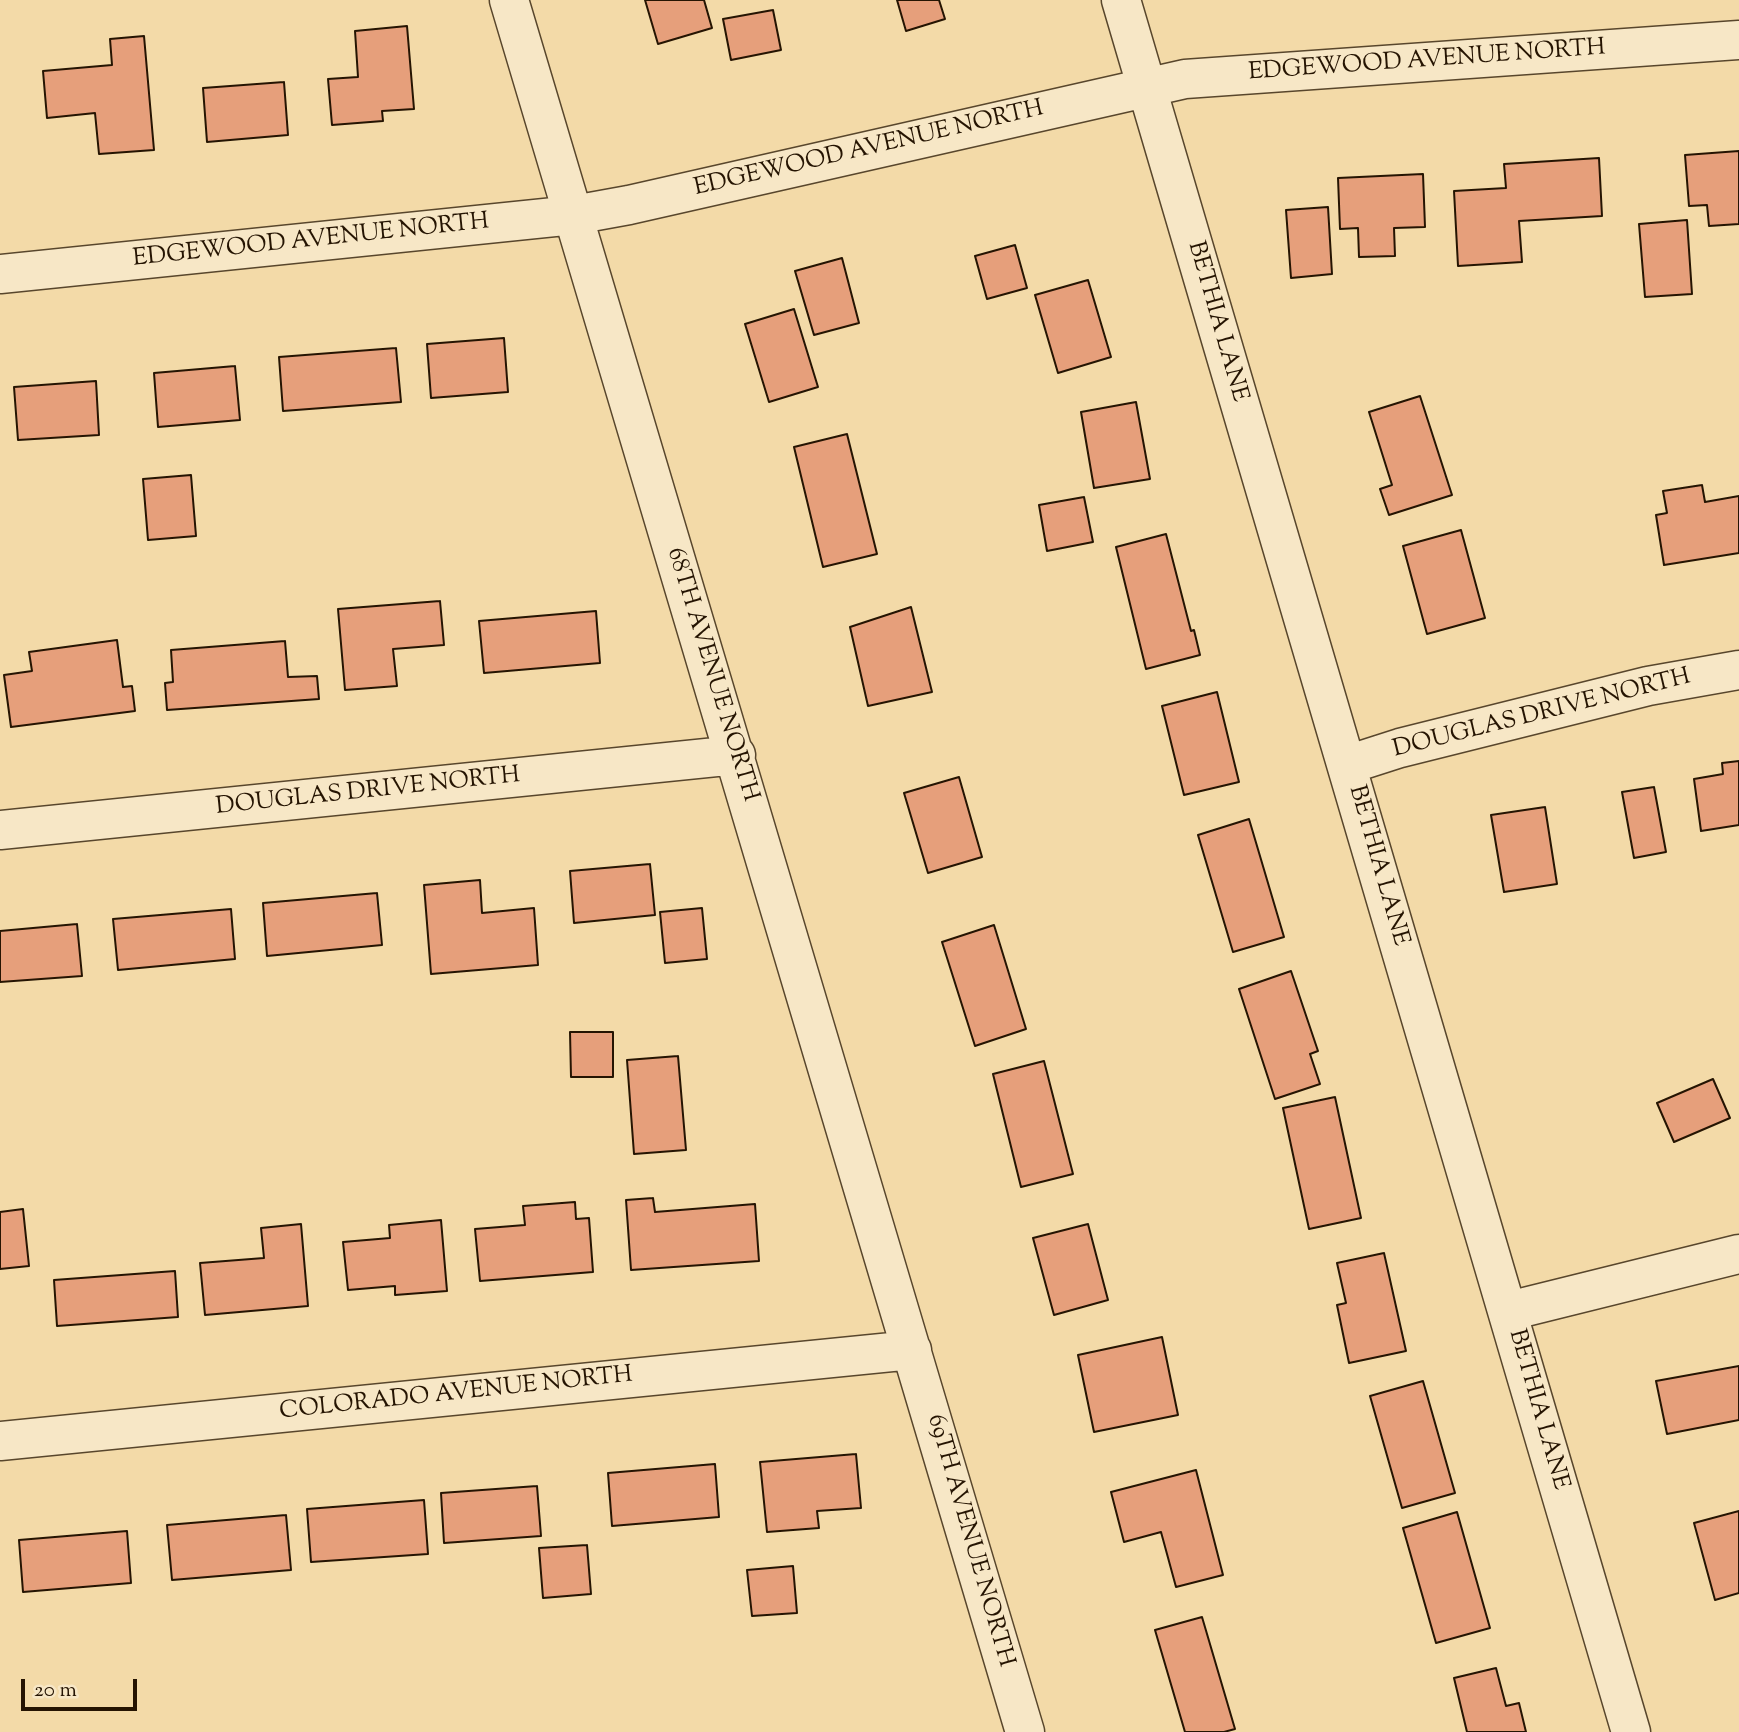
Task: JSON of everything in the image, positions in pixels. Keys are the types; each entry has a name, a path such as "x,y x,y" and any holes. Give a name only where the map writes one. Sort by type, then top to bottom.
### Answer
{"street":[{"name":"68TH AVENUE NORTH","path":"509,0 912,1350"},
{"name":"BETHIA LANE","path":"1121,0 1631,1732"},
{"name":"EDGEWOOD AVENUE NORTH","path":"0,274 574,215 1185,79 1739,40"},
{"name":"DOUGLAS DRIVE NORTH","path":"1347,765 1401,748 1648,686 1739,670"},
{"name":"DOUGLAS DRIVE NORTH","path":"0,830 736,755"},
{"path":"1509,1311 1739,1254"},
{"name":"COLORADO AVENUE NORTH","path":"0,1441 912,1350"},
{"name":"69TH AVENUE NORTH","path":"912,1350 1025,1732"}],"building":[{"path":"645,0 704,0 712,28 658,44"},
{"path":"897,0 939,0 945,19 906,31"},
{"path":"773,10 781,50 731,60 723,19"},
{"path":"407,26 414,109 382,111 383,121 332,125 328,79 358,77 355,31"},
{"path":"144,36 154,150 99,154 95,113 47,118 43,71 112,65 110,39"},
{"path":"284,82 288,135 207,142 203,88"},
{"path":"1739,151 1739,224 1709,226 1707,205 1689,206 1685,155"},
{"path":"1599,158 1602,216 1519,221 1522,262 1458,266 1454,191 1506,188 1504,164"},
{"path":"1423,174 1425,227 1394,228 1395,256 1359,257 1358,228 1340,229 1338,178"},
{"path":"1328,207 1332,274 1291,278 1286,210"},
{"path":"1687,220 1692,294 1645,297 1639,224"},
{"path":"1015,245 1027,288 987,299 975,256"},
{"path":"842,258 859,323 814,335 795,271"},
{"path":"1088,280 1111,357 1058,373 1035,295"},
{"path":"794,309 818,387 769,402 745,324"},
{"path":"504,338 508,392 431,398 427,344"},
{"path":"396,348 401,402 283,411 279,357"},
{"path":"235,366 240,420 158,427 154,373"},
{"path":"96,381 99,435 18,440 14,387"},
{"path":"1420,396 1452,495 1389,515 1380,489 1392,485 1369,412"},
{"path":"1136,402 1150,479 1094,488 1081,412"},
{"path":"847,434 877,554 823,567 794,447"},
{"path":"191,475 196,536 148,540 143,479"},
{"path":"1702,485 1705,502 1739,496 1739,553 1664,565 1656,515 1667,513 1663,491"},
{"path":"1084,497 1093,542 1047,551 1039,505"},
{"path":"1461,530 1485,618 1427,634 1403,546"},
{"path":"1166,534 1191,631 1194,630 1200,655 1146,669 1116,547"},
{"path":"440,601 444,645 393,649 397,686 345,690 338,609"},
{"path":"911,607 932,692 868,706 850,627"},
{"path":"596,611 600,663 484,673 479,621"},
{"path":"117,640 123,687 132,686 135,711 11,727 4,675 32,671 29,652"},
{"path":"285,641 288,677 317,676 319,699 167,710 165,683 173,682 171,650"},
{"path":"1217,692 1239,782 1184,795 1162,706"},
{"path":"1739,761 1739,825 1701,831 1694,779 1723,774 1722,763"},
{"path":"959,777 982,857 928,873 904,793"},
{"path":"1654,787 1666,852 1634,858 1622,792"},
{"path":"1545,807 1557,884 1504,892 1491,815"},
{"path":"1249,819 1284,937 1233,952 1198,835"},
{"path":"650,864 655,915 574,923 570,871"},
{"path":"480,880 482,913 534,908 538,965 431,974 424,885"},
{"path":"377,893 382,945 267,956 263,903"},
{"path":"702,908 707,959 665,963 660,912"},
{"path":"231,909 235,959 118,970 113,919"},
{"path":"77,924 82,976 0,982 0,931"},
{"path":"994,925 1026,1029 975,1046 942,942"},
{"path":"1291,971 1318,1051 1310,1054 1320,1084 1275,1099 1239,989"},
{"path":"570,1032 613,1032 613,1077 571,1077"},
{"path":"678,1056 686,1150 634,1154 627,1060"},
{"path":"1044,1061 1073,1174 1021,1187 993,1074"},
{"path":"1713,1079 1730,1118 1674,1142 1657,1103"},
{"path":"1335,1097 1361,1218 1309,1229 1283,1108"},
{"path":"653,1198 655,1212 755,1204 759,1261 631,1270 626,1200"},
{"path":"575,1202 576,1219 589,1218 593,1272 480,1281 475,1229 525,1225 523,1206"},
{"path":"23,1209 29,1266 0,1269 0,1212"},
{"path":"441,1220 447,1291 395,1295 395,1286 348,1290 343,1242 390,1238 389,1225"},
{"path":"301,1224 308,1306 205,1315 200,1263 264,1258 261,1228"},
{"path":"1088,1224 1108,1300 1054,1315 1033,1238"},
{"path":"1384,1253 1406,1351 1349,1363 1337,1305 1346,1303 1337,1263"},
{"path":"175,1271 178,1317 57,1326 54,1280"},
{"path":"1162,1337 1178,1415 1094,1432 1078,1355"},
{"path":"1739,1366 1739,1420 1667,1434 1656,1381"},
{"path":"1423,1381 1455,1493 1402,1508 1370,1396"},
{"path":"856,1454 861,1508 817,1511 819,1528 767,1532 760,1462"},
{"path":"715,1464 719,1517 612,1526 608,1473"},
{"path":"1196,1470 1223,1575 1176,1587 1161,1532 1124,1542 1111,1492"},
{"path":"537,1486 541,1536 444,1543 441,1493"},
{"path":"424,1500 428,1554 311,1562 307,1509"},
{"path":"1739,1511 1739,1593 1715,1600 1694,1523"},
{"path":"1457,1512 1490,1628 1436,1643 1403,1528"},
{"path":"286,1515 291,1570 172,1580 167,1525"},
{"path":"127,1531 131,1583 23,1592 19,1540"},
{"path":"587,1545 591,1594 543,1598 539,1548"},
{"path":"793,1566 797,1613 752,1616 747,1570"},
{"path":"1202,1617 1235,1729 1224,1732 1185,1732 1155,1630"},
{"path":"1496,1668 1506,1706 1519,1703 1526,1732 1467,1732 1454,1678"}]}
